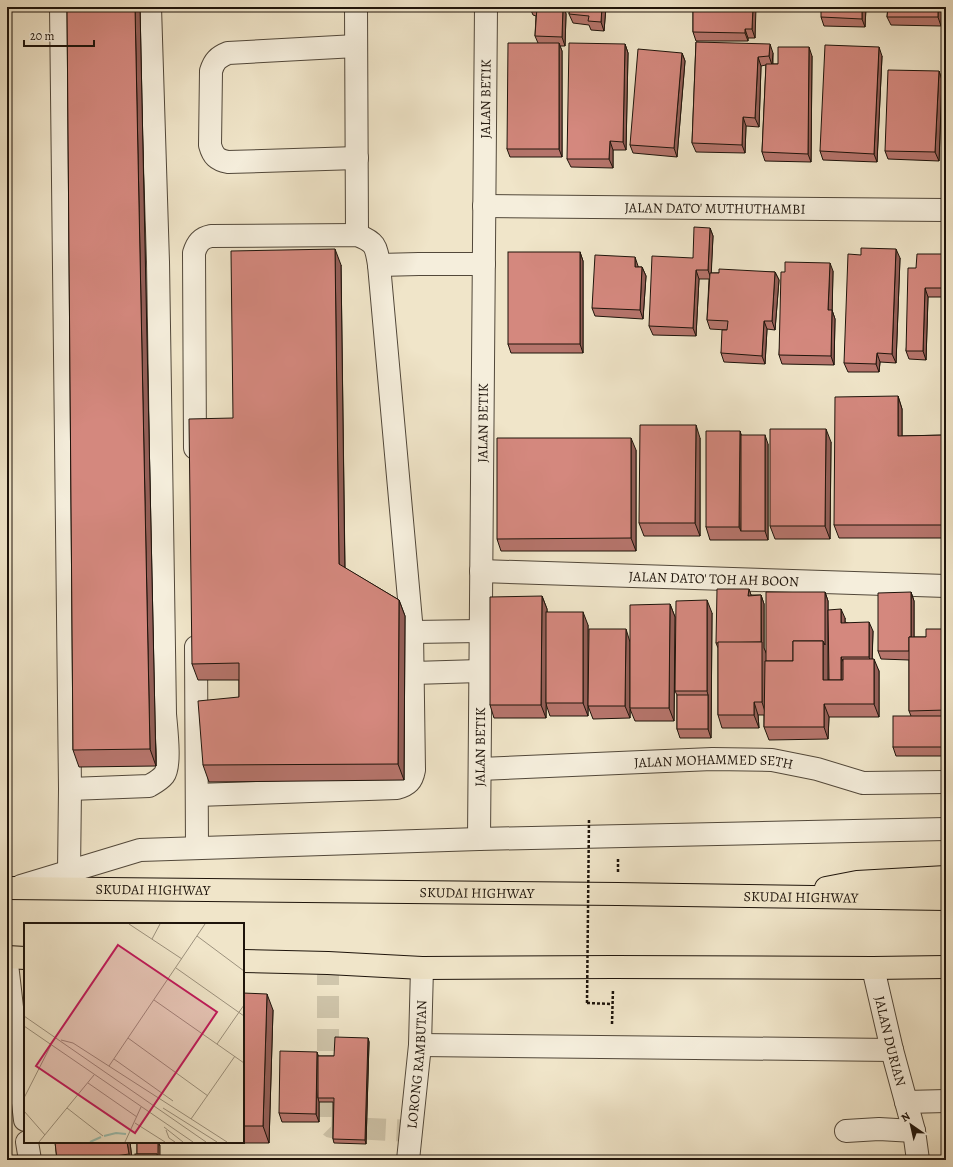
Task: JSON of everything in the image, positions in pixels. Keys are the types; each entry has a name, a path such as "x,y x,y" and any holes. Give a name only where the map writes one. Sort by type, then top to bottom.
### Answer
{"highway":[{"path":"781,896 858,882 946,876"},
{"name":"SKUDAI HIGHWAY","path":"11,888 946,899"},
{"path":"7,957 24,958"},
{"path":"244,961 328,963 422,968 946,967"}],"street":[{"path":"61,7 70,789 69,872"},
{"path":"70,789 148,786 157,782 165,774 168,764 165,714 158,262 150,7"},
{"path":"356,7 357,235"},
{"name":"JALAN BETIK","path":"479,839 486,7"},
{"path":"356,46 228,53 219,56 213,63 211,71 210,145 212,154 219,160 228,162 357,158"},
{"name":"JALAN DATO' MUTHUTHAMBI","path":"484,206 946,210"},
{"path":"195,468 194,253 196,244 203,238 211,236 357,235 371,240 377,251 379,265 412,632 414,770 412,779 406,786 397,788 198,795"},
{"path":"379,265 484,264"},
{"name":"JALAN DATO' TOH AH BOON","path":"481,570 946,586"},
{"path":"196,628 198,795 197,848"},
{"path":"412,632 481,631"},
{"path":"413,673 480,671"},
{"name":"JALAN MOHAMMED SETH","path":"480,769 712,759 772,760 817,769 863,783 946,782"},
{"path":"11,888 140,850 479,839 946,829"},
{"path":"7,964 24,1111"},
{"name":"LORONG RAMBUTAN","path":"408,1160 420,1045 422,968"},
{"name":"JALAN DURIAN","path":"873,968 892,1050 914,1131 918,1160"},
{"path":"420,1045 892,1050"},
{"path":"906,1102 946,1101"},
{"path":"846,1132 879,1129 914,1131"},
{"path":"28,1143 30,1160"}],"path":[{"path":"589,818 587,1003 612,1004"},
{"path":"611,1047 613,967"}],"building":[{"path":"67,7 135,7 150,749 73,750"},
{"path":"537,7 563,7 562,37 535,36"},
{"path":"570,7 602,7 601,22 588,21 589,16 569,14"},
{"path":"693,7 753,7 752,29 745,29 745,33 693,32"},
{"path":"821,7 862,7 862,19 821,17"},
{"path":"888,7 938,7 938,17 887,17"},
{"path":"696,42 770,44 769,56 758,57 755,118 743,117 742,145 692,143"},
{"path":"508,43 559,43 559,149 507,149"},
{"path":"569,43 625,44 623,142 610,141 609,159 567,159"},
{"path":"825,45 879,47 874,154 820,151"},
{"path":"778,47 809,47 808,154 762,152 766,64 778,64"},
{"path":"638,49 682,53 674,148 630,145"},
{"path":"888,70 939,71 935,152 885,151"},
{"path":"694,227 710,228 708,270 696,270 693,328 649,326 652,256 693,258"},
{"path":"861,248 896,249 892,354 877,353 876,364 844,363 848,254 861,255"},
{"path":"335,249 339,564 399,600 398,764 203,765 198,701 239,697 239,663 192,664 189,419 233,418 231,251"},
{"path":"508,252 580,252 580,344 508,344"},
{"path":"917,254 946,254 946,288 925,288 923,351 906,351 908,268 916,268"},
{"path":"595,255 635,257 635,267 642,267 640,310 592,308"},
{"path":"785,262 830,263 828,310 832,310 831,356 779,355 781,272 785,272"},
{"path":"719,269 775,272 772,321 764,321 762,356 721,353 722,330 727,330 728,321 707,320 710,273 719,273"},
{"path":"898,396 898,436 946,435 946,525 834,525 835,397"},
{"path":"640,425 696,425 695,523 639,523"},
{"path":"770,429 826,429 825,526 770,526"},
{"path":"706,431 740,431 739,527 706,527"},
{"path":"741,435 765,435 765,531 741,531"},
{"path":"497,438 631,438 631,538 497,539"},
{"path":"717,589 749,589 748,596 761,595 761,642 716,643"},
{"path":"766,592 825,592 825,645 823,641 793,641 793,661 766,661"},
{"path":"911,592 911,637 909,637 909,651 878,651 878,593"},
{"path":"542,596 541,705 490,705 490,597"},
{"path":"707,600 707,691 675,691 676,601"},
{"path":"670,604 669,708 630,708 630,605"},
{"path":"841,609 841,623 869,622 869,657 841,657 841,680 829,680 828,610"},
{"path":"546,612 583,612 583,703 546,703"},
{"path":"589,629 626,629 625,706 588,706"},
{"path":"926,629 946,629 946,710 909,711 909,637 926,637"},
{"path":"793,641 823,641 823,680 843,680 843,659 874,659 874,704 824,704 824,727 764,727 765,661 793,661"},
{"path":"718,642 762,642 762,702 754,702 754,715 718,715"},
{"path":"677,695 708,695 708,729 677,729"},
{"path":"893,716 946,716 946,747 893,747"},
{"path":"244,993 267,994 263,1126 244,1126"},
{"path":"335,1037 368,1038 365,1140 333,1139 334,1098 318,1098 318,1056 334,1056"},
{"path":"280,1051 317,1052 316,1114 279,1113"},
{"path":"944,1138 946,1138 946,1159 944,1159"},
{"path":"55,1143 127,1143 129,1154 89,1160 57,1160"},
{"path":"137,1143 158,1143 158,1158 157,1154 137,1154"},
{"path":"135,1154 157,1154 157,1160 135,1160"}],"tunnel":[{"path":"328,963 328,1124 331,1127 411,1131"}]}
